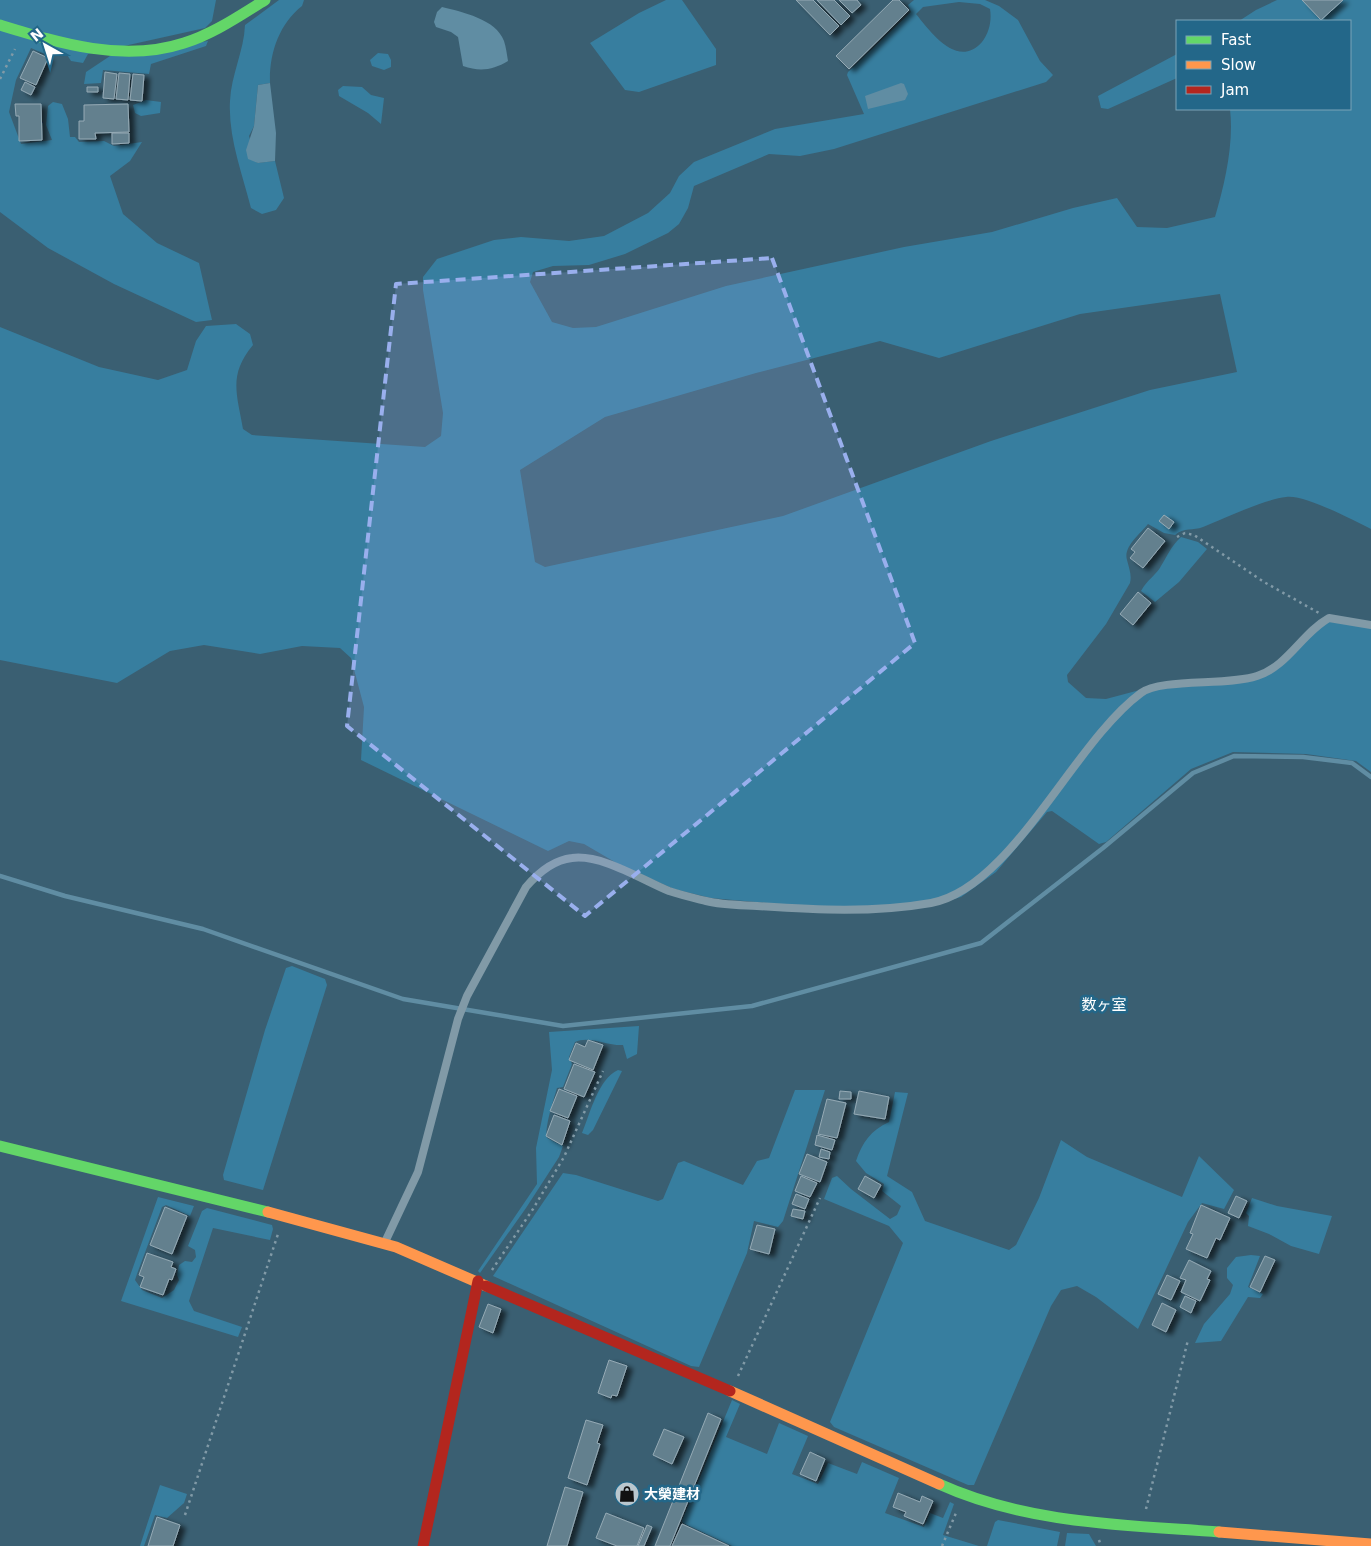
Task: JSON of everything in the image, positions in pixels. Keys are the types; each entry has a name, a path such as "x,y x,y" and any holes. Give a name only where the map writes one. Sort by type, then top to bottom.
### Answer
{"street":[{"path":"0,25 104,50 138,52 183,44 223,26 265,0"},
{"path":"0,1146 284,1216 384,1244 480,1282 731,1391 963,1495 1015,1511 1052,1518 1371,1544"},
{"path":"423,1546 480,1282"}],"lane":[{"path":"384,1244 418,1172 458,1019 467,996 526,887 539,873 556,862 572,858 593,858 673,892 709,902 814,910 882,909 934,902 963,891 986,876 1034,819 1107,724 1143,691 1158,686 1229,682 1257,676 1284,660 1330,618 1371,625"}],"path":[{"path":"0,79 23,32"},
{"path":"1176,537 1185,533 1194,535 1264,582 1309,609 1330,618"},
{"path":"480,1282 533,1209 564,1157 603,1071"},
{"path":"731,1391 820,1198"},
{"path":"185,1515 284,1216"},
{"path":"1142,1526 1188,1340"},
{"path":"942,1546 963,1495"}],"highlighted area":[{"path":"772,258 915,643 585,916 347,726 396,284"}],"shaded area":[{"path":"0,0 216,0 212,21 205,28 88,54 83,63 71,61 66,53 47,55 31,48 16,80 9,112 21,144 52,140 46,125 48,106 53,102 62,104 68,119 70,137 75,137 79,142 104,141 114,146 142,142 130,161 110,176 123,214 157,243 199,263 212,320 196,322 114,284 48,248 0,212"},
{"path":"279,0 304,0 302,6 287,22 277,40 271,61 270,83 258,85 254,126 249,136 257,163 275,161 284,198 276,210 262,214 251,208 233,141 230,101 245,25"},
{"path":"666,0 682,0 716,49 716,65 639,92 625,90 590,43 639,13"},
{"path":"914,0 985,0 999,6 1018,20 1040,61 1053,75 1046,82 834,149 800,156 769,154 694,186 688,208 679,224 668,233 625,254 589,265 553,266 533,272 530,282 552,322 573,328 596,327 726,286 904,247 992,232 1073,208 1117,198 1137,227 1167,228 1215,217 1230,150 1230,110 1351,110 1351,20 1241,20 1277,0 1371,0 1371,529 1316,503 1294,497 1266,502 1203,527 1185,530 1175,535 1164,533 1148,524 1127,550 1130,583 1106,624 1067,675 1068,682 1086,698 1106,699 1166,683 1259,677 1326,621 1371,628 1371,772 1356,761 1306,754 1233,752 1191,769 1106,842 1099,844 1052,811 1047,812 996,872 961,897 947,901 881,906 813,907 711,898 674,889 620,865 584,844 569,841 548,851 361,760 364,707 351,658 340,648 302,646 260,654 204,645 170,651 117,683 0,660 0,327 99,367 158,380 187,370 196,341 206,326 236,324 250,334 253,345 240,366 236,385 243,429 252,435 425,447 441,436 443,413 423,290 423,277 437,259 494,240 521,237 569,241 604,236 648,213 670,193 679,176 694,162 775,129 864,114 847,75 848,72 911,12 908,5","holes":["959,2 980,4 990,9 989,27 982,42 973,49 964,52 946,46 916,14 923,7","1220,294 1237,372 1150,390 991,441 783,516 545,567 535,562 520,470 605,417 756,373 880,341 939,358 1080,314"]},
{"path":"442,7 478,18 494,27 504,41 508,61 486,69 463,66 458,37 451,32 436,27 434,22 437,12"},
{"path":"208,41 206,46 151,64 149,74 103,70 101,83 84,84 86,72 110,56"},
{"path":"378,53 388,54 391,60 391,67 384,70 372,66 370,60"},
{"path":"1176,55 1176,78 1108,109 1101,108 1098,96"},
{"path":"270,83 276,133 275,161 258,163 248,159 246,150 254,126 258,85"},
{"path":"901,83 904,84 908,94 905,100 868,109 865,96"},
{"path":"343,86 362,87 371,95 384,98 381,124 368,113 339,96 338,90"},
{"path":"146,100 161,102 160,113 141,116 135,113 133,105"},
{"path":"1181,537 1198,542 1207,549 1179,582 1155,602 1141,591"},
{"path":"292,966 325,979 327,985 263,1190 224,1180 223,1175 265,1030 286,968"},
{"path":"639,1026 637,1054 627,1059 623,1045 592,1040 575,1042 569,1057 572,1064 563,1087 557,1088 546,1134 547,1138 563,1146 559,1157 480,1273 478,1271 537,1184 536,1148 552,1070 549,1032"},
{"path":"618,1070 622,1071 593,1130 588,1135 582,1133 600,1089 605,1081"},
{"path":"795,1090 825,1090 783,1221 778,1227 754,1221 747,1253 699,1367 691,1366 493,1276 563,1173 576,1175 658,1201 663,1199 678,1163 684,1161 743,1185 757,1161 769,1158"},
{"path":"895,1092 908,1093 887,1176 912,1192 925,1221 1009,1250 1016,1245 1039,1198 1061,1140 1087,1157 1182,1197 1199,1156 1234,1190 1224,1209 1202,1203 1188,1222 1138,1329 1096,1297 1077,1286 1061,1290 1051,1306 974,1485 968,1485 834,1427 830,1422 903,1243 889,1226 824,1199 832,1178 837,1176 890,1219 897,1215 901,1206 882,1191 884,1184 866,1173 856,1161 861,1148 872,1133 889,1122"},
{"path":"158,1197 194,1206 190,1216 166,1205 162,1207 137,1274 135,1280 142,1290 162,1298 174,1290 179,1280 177,1275 179,1265 185,1261 192,1262 196,1257 195,1250 188,1246 202,1211 207,1208 272,1225 273,1229 270,1240 213,1228 189,1301 194,1311 242,1327 238,1337 121,1301"},
{"path":"1252,1198 1277,1206 1332,1216 1319,1254 1291,1246 1269,1234 1248,1226 1249,1216 1246,1213"},
{"path":"1260,1256 1248,1287 1263,1294 1260,1298 1248,1297 1221,1341 1195,1343 1204,1324 1230,1294 1233,1285 1227,1278 1227,1268 1236,1257"},
{"path":"732,1400 740,1404 726,1437 767,1454 779,1423 808,1436 792,1474 818,1484 828,1463 857,1474 862,1462 899,1478 885,1513 924,1527 930,1513 943,1518 950,1502 954,1504 943,1535 979,1546 732,1546 683,1523 682,1521"},
{"path":"160,1485 187,1494 184,1503 167,1518 155,1515 144,1546 140,1546"},
{"path":"998,1520 1060,1532 1057,1546 987,1546 995,1522"},
{"path":"1067,1533 1089,1534 1096,1546 1065,1546"}],"building":[{"path":"796,0 813,0 839,26 830,35"},
{"path":"817,0 834,0 850,16 841,25"},
{"path":"839,0 857,0 861,5 852,13"},
{"path":"893,0 899,0 909,10 849,69 836,56"},
{"path":"1302,0 1343,0 1321,20"},
{"path":"33,51 48,58 36,85 20,78"},
{"path":"105,72 117,74 114,99 103,98"},
{"path":"119,73 130,74 128,100 116,99"},
{"path":"133,74 144,75 142,101 130,100"},
{"path":"25,82 35,87 31,95 21,90"},
{"path":"87,87 98,87 98,92 87,92"},
{"path":"15,104 41,104 42,140 19,141 19,116 16,116"},
{"path":"128,104 129,132 95,133 96,139 79,139 79,121 84,121 84,105"},
{"path":"112,133 129,133 129,143 112,144"},
{"path":"1164,515 1174,522 1169,529 1159,521"},
{"path":"1148,528 1165,541 1143,568 1130,558 1135,552 1131,549"},
{"path":"1138,592 1151,603 1133,625 1120,614"},
{"path":"588,1040 603,1045 593,1070 569,1060 576,1043 585,1047"},
{"path":"574,1064 595,1072 584,1097 564,1089"},
{"path":"559,1089 577,1096 568,1118 550,1111"},
{"path":"840,1091 851,1092 851,1099 839,1099"},
{"path":"859,1091 889,1097 885,1119 854,1114"},
{"path":"827,1099 846,1103 837,1138 818,1134"},
{"path":"554,1115 570,1121 562,1145 546,1136"},
{"path":"817,1135 835,1140 832,1150 815,1145"},
{"path":"821,1149 830,1152 829,1159 819,1157"},
{"path":"807,1154 827,1162 820,1182 799,1174"},
{"path":"801,1176 817,1183 810,1197 795,1191"},
{"path":"865,1176 881,1185 874,1198 858,1189"},
{"path":"796,1194 809,1199 805,1209 792,1204"},
{"path":"1236,1196 1247,1201 1239,1218 1228,1213"},
{"path":"1201,1205 1230,1218 1220,1240 1216,1238 1207,1258 1186,1249 1193,1234 1190,1233"},
{"path":"165,1207 187,1216 172,1254 150,1245"},
{"path":"793,1209 805,1211 803,1219 791,1216"},
{"path":"757,1225 775,1229 769,1254 750,1249"},
{"path":"147,1253 173,1262 171,1267 176,1269 172,1280 169,1279 163,1295 140,1287 144,1277 139,1275"},
{"path":"1265,1256 1275,1260 1260,1292 1250,1287"},
{"path":"1189,1260 1211,1271 1207,1279 1210,1280 1200,1301 1181,1292 1186,1280 1180,1278"},
{"path":"1167,1275 1180,1281 1171,1300 1158,1294"},
{"path":"1185,1296 1196,1301 1191,1313 1180,1307"},
{"path":"1162,1303 1176,1310 1166,1332 1152,1325"},
{"path":"488,1304 501,1309 493,1333 479,1327"},
{"path":"609,1360 627,1366 617,1396 612,1395 611,1398 598,1393"},
{"path":"708,1413 721,1419 670,1546 655,1546"},
{"path":"586,1420 603,1425 597,1443 600,1444 587,1485 568,1478"},
{"path":"664,1429 684,1437 672,1464 653,1455"},
{"path":"810,1452 825,1459 816,1481 800,1474"},
{"path":"565,1487 583,1492 567,1546 547,1546"},
{"path":"898,1493 920,1502 922,1496 933,1501 923,1524 904,1516 906,1512 893,1507"},
{"path":"606,1513 644,1528 637,1546 617,1546 596,1538"},
{"path":"157,1517 180,1525 173,1546 148,1546"},
{"path":"682,1524 729,1546 672,1546"},
{"path":"647,1525 652,1527 644,1546 638,1546"}],"waterway":[{"path":"0,876 65,896 203,929 403,999 563,1026 752,1006 981,943 1103,848 1193,773 1234,756 1303,757 1352,763 1371,777"}],"traffic: fast":[{"path":"0,25 68,44 91,48 115,51 161,49 205,35 265,0"},
{"path":"0,1146 268,1212"},
{"path":"939,1484 972,1497 1041,1515 1112,1524 1219,1532"}],"traffic: slow":[{"path":"268,1212 396,1247 486,1286"},
{"path":"730,1391 939,1484"},
{"path":"1219,1532 1371,1544"}],"traffic: jam":[{"path":"423,1546 478,1281"},
{"path":"486,1286 730,1391"}],"place":[{"name":"大榮建材","path":"627,1494"}],"district":[{"name":"数ヶ室","path":"1104,1005"}]}
